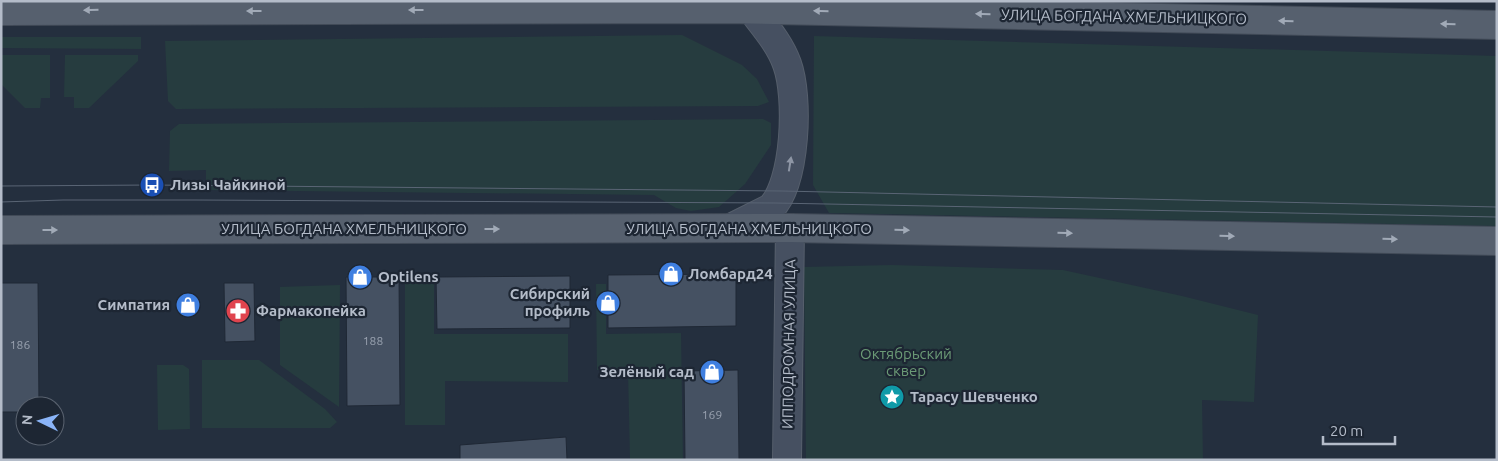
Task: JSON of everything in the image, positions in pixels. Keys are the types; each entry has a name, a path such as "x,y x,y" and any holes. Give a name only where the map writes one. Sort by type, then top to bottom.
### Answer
{"main road":[{"name":"УЛИЦА БОГДАНА ХМЕЛЬНИЦКОГО","path":"1,11 153,6 752,10 1497,25"},
{"path":"731,228 771,208 775,204 788,174 791,155 793,108 790,73 776,41 752,10"},
{"name":"УЛИЦА БОГДАНА ХМЕЛЬНИЦКОГО","path":"1,230 790,228 1497,241"},
{"name":"ИППОДРОМНАЯ УЛИЦА","path":"788,460 790,228"}],"green space":[{"path":"682,35 742,65 757,79 769,102 758,106 176,109 168,101 165,41"},
{"path":"814,36 1497,56 1497,226 829,213 813,185"},
{"path":"1,37 141,37 141,49 1,48"},
{"path":"1,55 50,55 50,98 41,98 40,108 25,108 1,84"},
{"path":"65,55 138,55 138,61 89,108 74,108 74,97 64,97"},
{"path":"763,119 771,123 771,145 745,184 719,207 691,211 676,208 654,195 206,190 206,170 169,171 170,131 179,124"},
{"name":"Октябрьский сквер","path":"892,265 1063,270 1258,315 1254,402 1202,400 1203,460 806,460 804,267"},
{"path":"405,279 434,279 434,334 568,334 568,382 445,381 445,425 405,425"},
{"path":"596,284 606,284 606,334 681,333 683,460 630,460 628,370 597,370"},
{"path":"340,285 339,407 280,365 280,287"},
{"path":"202,360 259,360 325,409 337,422 330,428 202,428"},
{"path":"157,365 183,365 189,369 190,429 158,430"}],"building":[{"path":"736,274 736,326 608,328 608,275"},
{"path":"570,276 570,328 437,329 436,277"},
{"path":"346,277 399,277 400,405 347,406"},
{"path":"1,283 38,283 39,396 15,396 15,412 1,412"},
{"path":"224,283 254,283 255,341 225,342"},
{"path":"738,370 739,460 685,460 684,371"},
{"path":"566,437 567,460 460,460 460,445"}],"tram line":[{"path":"1,186 152,185 782,191 1497,207"},
{"path":"1,202 195,200 775,203 1497,217"}],"place":[{"name":"Лизы Чайкиной","path":"152,185"},
{"name":"Ломбард24","path":"671,274"},
{"name":"Optilens","path":"360,277"},
{"name":"Сибирский профиль","path":"608,303"},
{"name":"Симпатия","path":"188,305"},
{"name":"Фармакопейка","path":"238,311"},
{"name":"Зелёный сад","path":"712,372"},
{"name":"Тарасу Шевченко","path":"892,397"}]}
